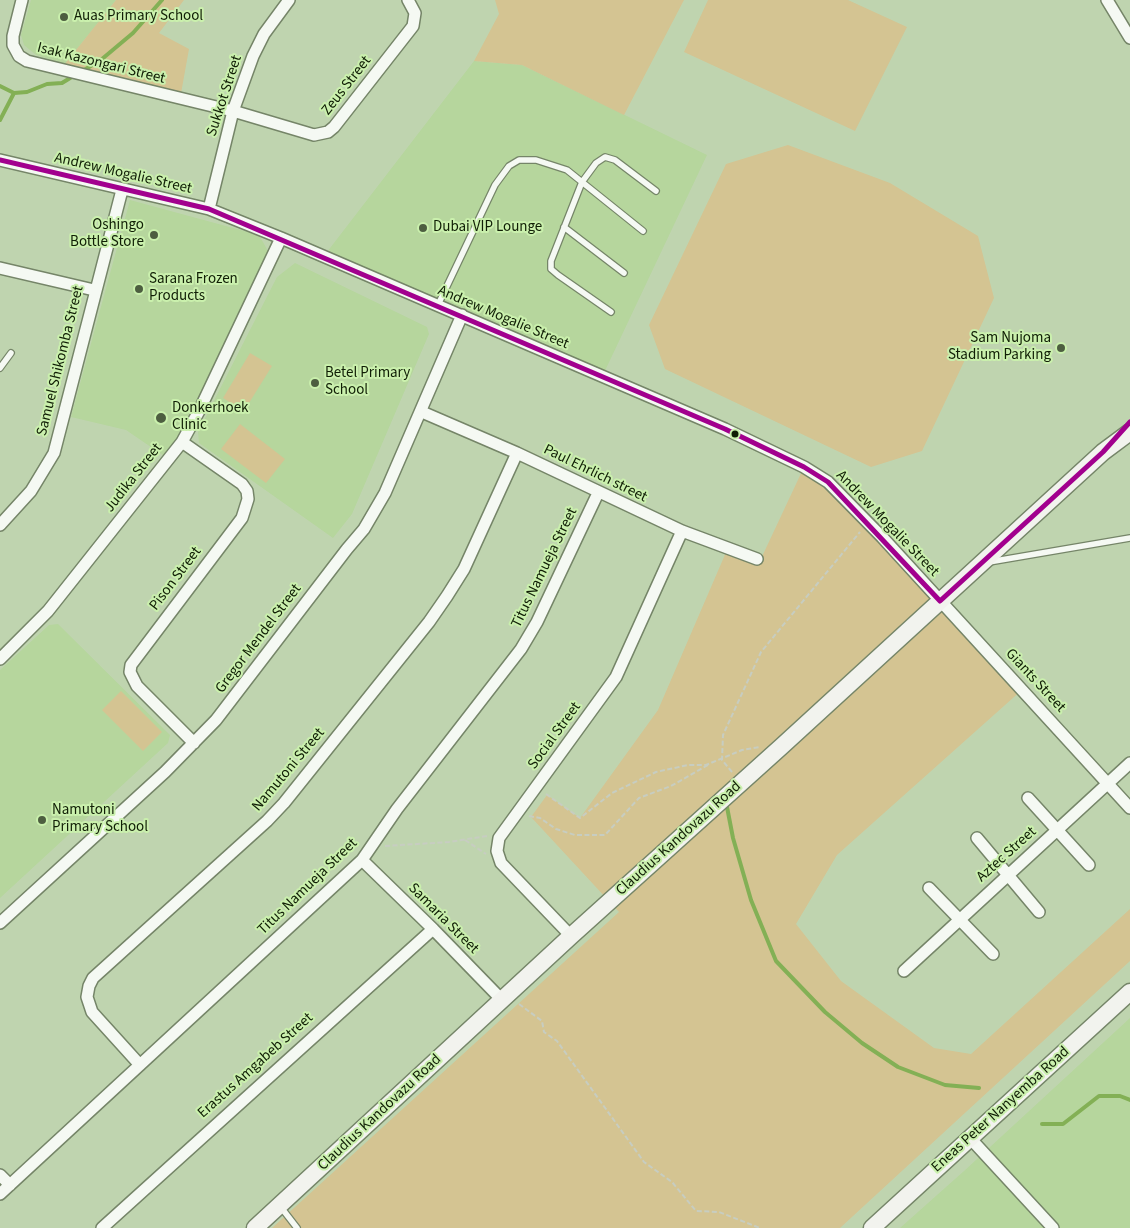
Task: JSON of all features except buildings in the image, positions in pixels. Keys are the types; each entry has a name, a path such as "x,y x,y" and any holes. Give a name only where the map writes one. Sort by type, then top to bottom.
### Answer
{"street":[{"name":"Isak Kazongari Street","path":"22,0 13,36 13,45 19,56 27,61 234,111"},
{"name":"Sukkot Street","path":"209,210 234,111 259,44 289,0"},
{"name":"Zeus Street","path":"234,111 314,135 328,132 413,26 415,13 408,0"},
{"path":"1107,0 1130,38"},
{"name":"Andrew Mogalie Street","path":"0,160 209,210 281,238 437,307 462,315 725,428 804,467 828,482 940,601"},
{"name":"Samuel Shikomba Street","path":"0,525 31,491 54,453 94,290 122,190"},
{"name":"Judika Street","path":"0,659 48,611 182,442 199,411 281,238"},
{"path":"0,268 94,290"},
{"name":"Gregor Mendel Street","path":"0,923 166,772 216,720 347,548 364,529 385,493 422,412 462,315"},
{"name":"Paul Ehrlich street","path":"422,412 517,453 598,493 682,531 757,559"},
{"name":"Claudius Kandovazu Road","path":"1104,452 1130,422"},
{"name":"Claudius Kandovazu Road","path":"255,1228 571,936 742,783 1077,476 1130,432"},
{"name":"Pison Street","path":"182,442 242,484 247,491 248,498 242,518 131,665 130,672 137,686 194,743"},
{"path":"1077,476 1112,454 1130,447"},
{"name":"Namutoni Street","path":"140,1065 92,1012 87,997 88,986 93,978 267,821 284,803 429,622 447,596 464,569 517,453"},
{"name":"Titus Namueja Street","path":"0,1194 362,860 397,809 521,649 537,622 598,493"},
{"name":"Social Street","path":"501,863 496,851 502,834 616,677 682,531"},
{"name":"Giants Street","path":"940,601 1130,808"},
{"name":"Aztec Street","path":"904,971 1006,875 1130,763"},
{"path":"1028,798 1089,865"},
{"path":"977,838 1006,875 1040,912"},
{"name":"Samaria Street","path":"362,860 504,998"},
{"path":"501,863 571,936"},
{"path":"929,888 993,954"},
{"name":"Erastus Amgabeb Street","path":"102,1228 433,928"},
{"name":"Eneas Peter Nanyemba Road","path":"872,1228 1130,992"},
{"path":"970,1138 1053,1228"},
{"path":"0,1175 10,1185"}],"lane":[{"path":"611,312 551,269 551,261 582,182 596,164 605,157 615,160 656,191"},
{"path":"437,307 495,185 509,166 519,160 536,160 567,170 644,231"},
{"path":"564,227 624,273"},
{"path":"0,368 11,353"},
{"path":"982,563 1130,538"},
{"path":"280,1206 297,1228"}],"path":[{"path":"742,783 722,760 723,735 761,652 868,523"},
{"path":"536,787 580,818 612,793 656,772 688,765 712,763 722,760 732,753 756,747 782,746"},
{"path":"516,814 540,818 556,829 575,835 605,835 639,798 671,786 712,763"},
{"path":"371,847 463,840 502,834"},
{"path":"463,840 501,863"},
{"path":"504,998 542,1021 544,1032 557,1041 644,1162 672,1182 696,1211 718,1212 760,1228"}],"shaded area":[{"name":"Auas Primary School","path":"31,0 116,0 65,64 36,55 24,45 21,35"},
{"path":"116,0 184,0 159,33 189,49 180,99 60,70"},
{"path":"495,0 684,0 624,115 522,65 474,61 499,14"},
{"path":"708,0 848,0 907,27 855,131 684,52"},
{"path":"474,61 522,65 707,155 603,375 327,252"},
{"path":"788,145 890,183 978,236 994,298 922,451 871,467 665,369 649,325 726,164"},
{"path":"130,200 259,235 268,251 205,383 198,408 164,456 126,430 71,417"},
{"name":"Betel Primary School","path":"295,263 427,327 429,334 352,514 333,538 199,443 198,432 277,277"},
{"path":"250,353 272,366 244,411 223,398"},
{"path":"240,424 285,459 266,483 221,449"},
{"path":"804,467 828,482 1023,689 837,855 796,924 841,981 934,1048 971,1054 1130,909 1130,961 840,1228 272,1228 619,912 531,817 547,795 580,818 658,710 727,550 759,563"},
{"name":"Namutoni Primary School","path":"58,624 170,735 168,743 0,898 0,670 49,625"},
{"path":"121,691 162,732 143,751 102,710"},
{"path":"1130,1018 1130,1228 900,1228 964,1171"}],"waterway":[{"path":"81,72 102,59 133,33 162,0"},
{"path":"0,86 14,93 27,92 47,84 62,83 75,75"},
{"path":"0,120 14,93"},
{"path":"727,807 733,838 751,900 776,961 825,1012 862,1043 898,1067 945,1085 979,1088"},
{"path":"1042,1124 1063,1124 1099,1096 1120,1096 1130,1100"}],"transit line":[{"path":"0,160 209,209 725,429 804,467 828,482 940,601 1103,452 1130,422"}],"place":[{"name":"Auas Primary School","path":"64,17"},
{"name":"Dubai VIP Lounge","path":"423,228"},
{"name":"Oshingo Bottle Store","path":"154,235"},
{"name":"Sarana Frozen Products","path":"139,289"},
{"name":"Sam Nujoma Stadium Parking","path":"1061,348"},
{"name":"Betel Primary School","path":"315,383"},
{"name":"Donkerhoek Clinic","path":"161,418"},
{"name":"Namutoni Primary School","path":"42,820"}]}
